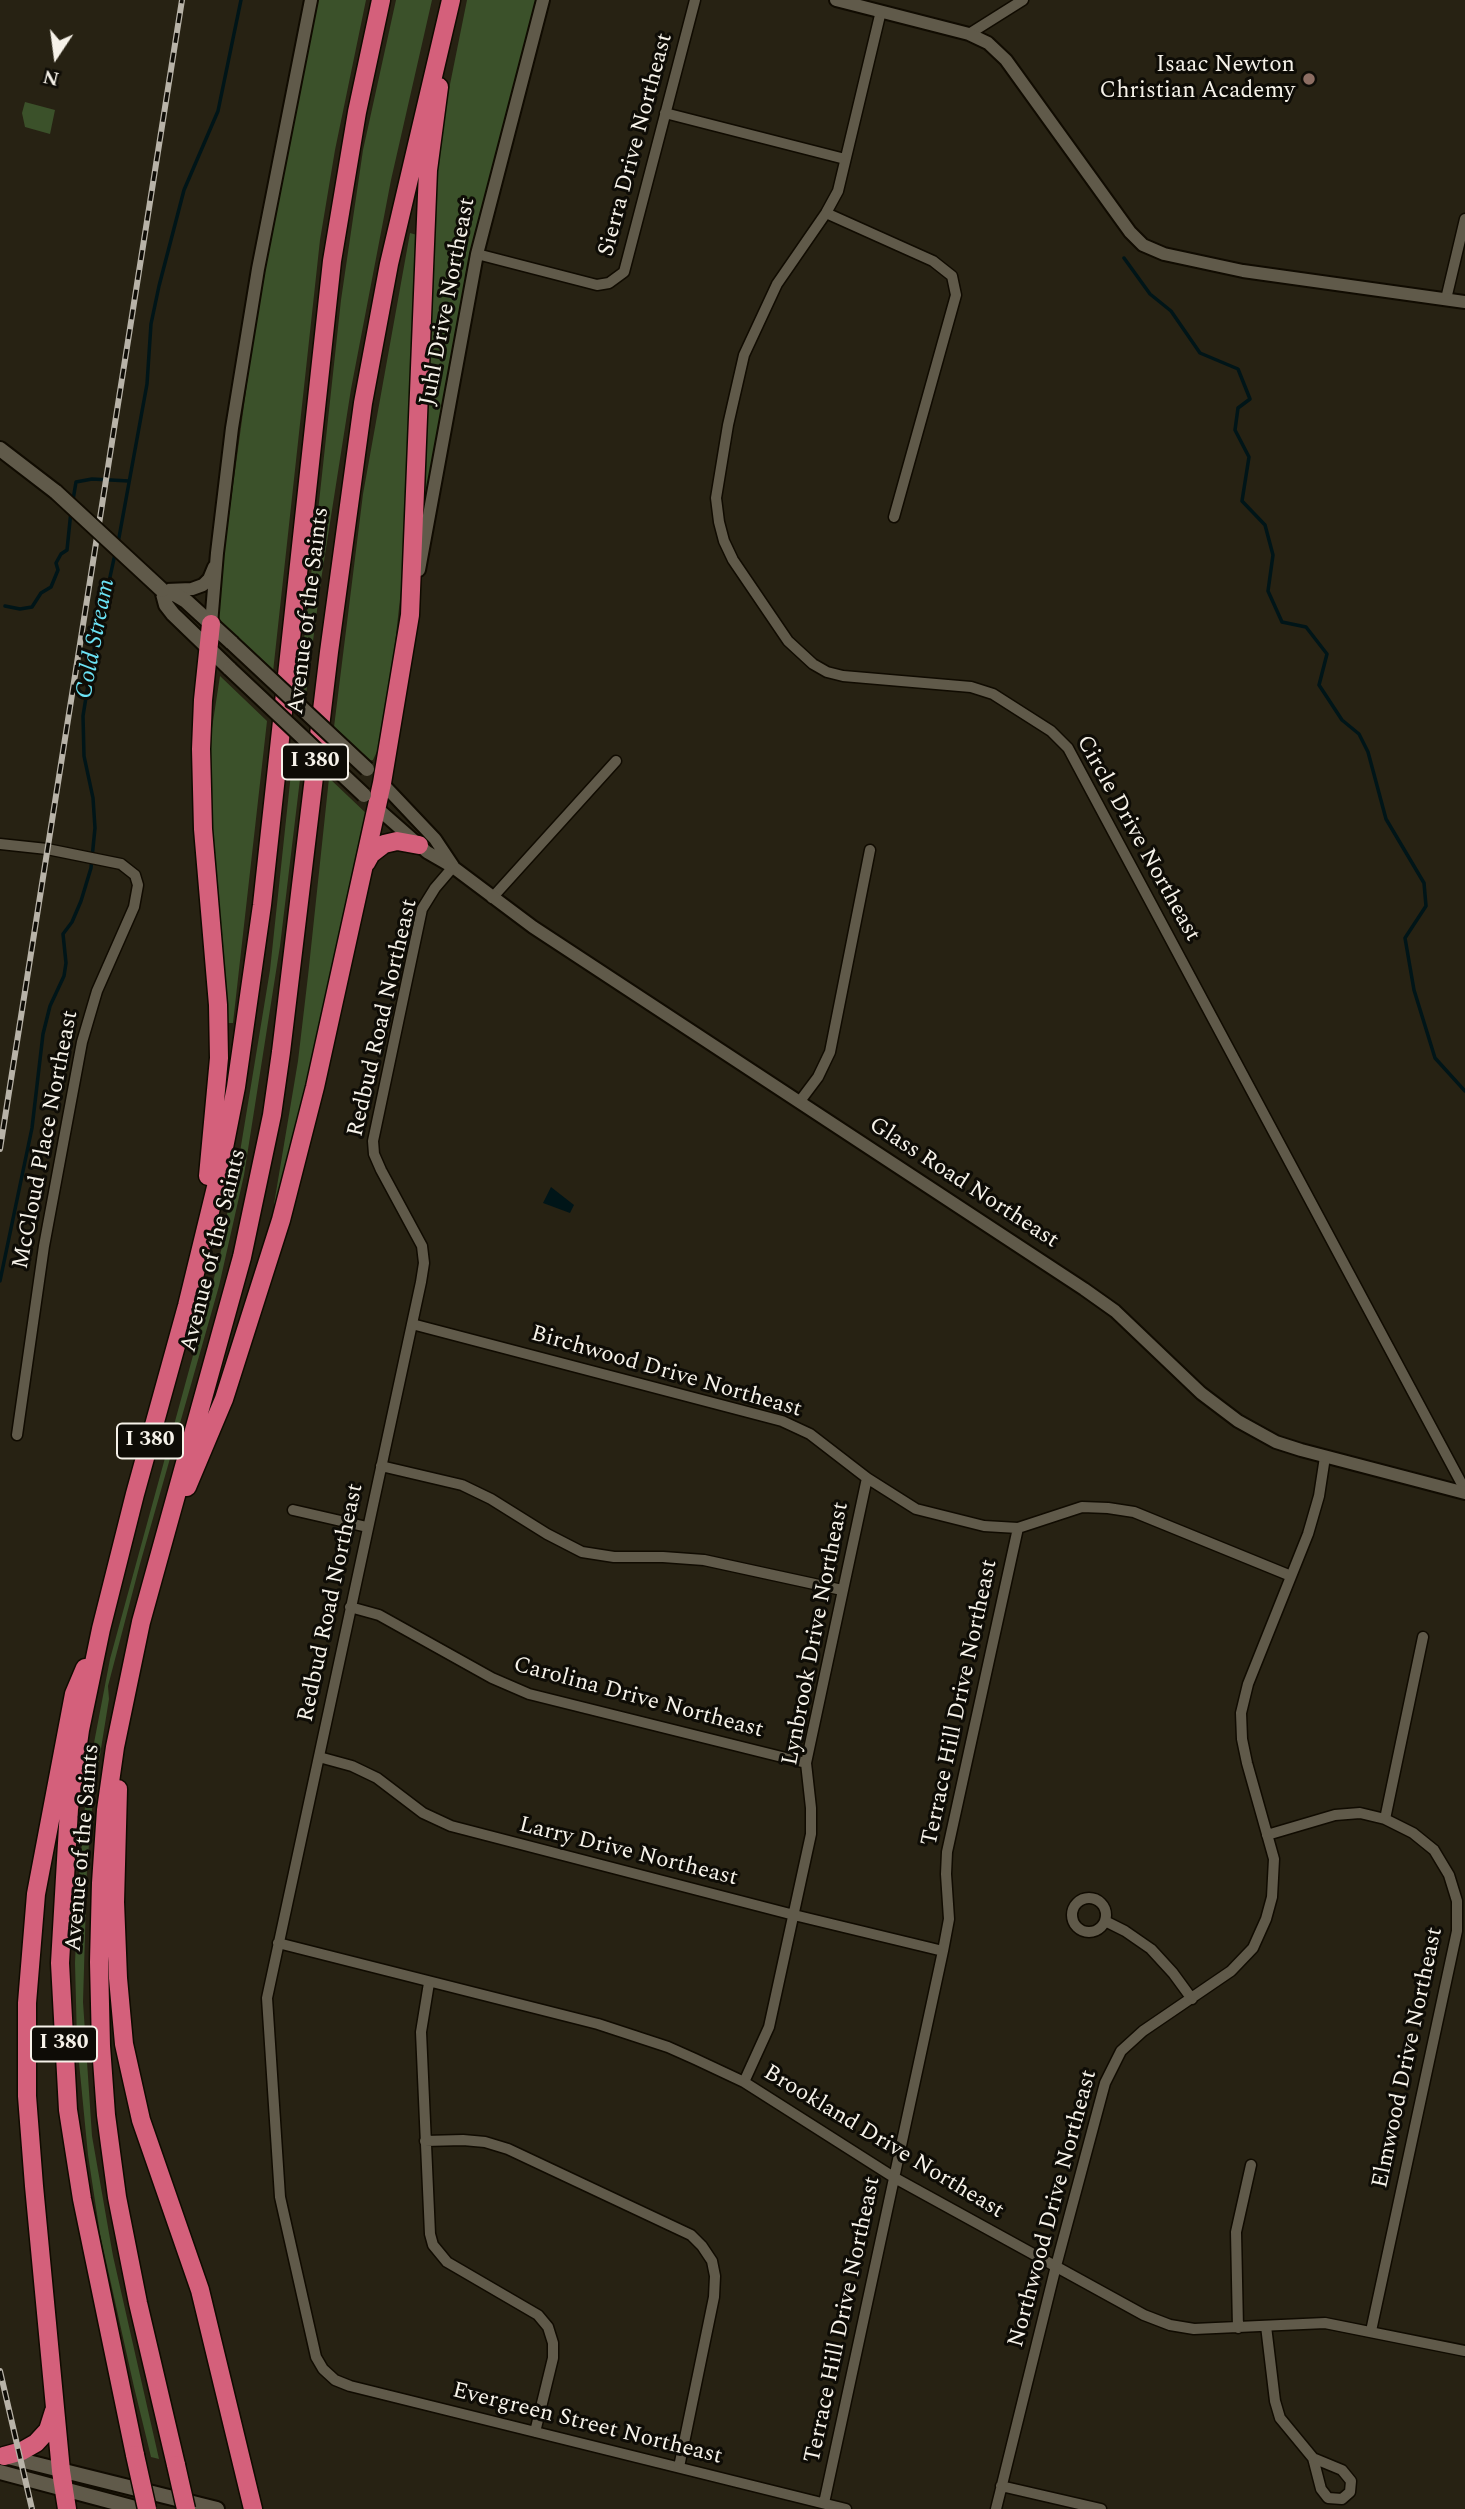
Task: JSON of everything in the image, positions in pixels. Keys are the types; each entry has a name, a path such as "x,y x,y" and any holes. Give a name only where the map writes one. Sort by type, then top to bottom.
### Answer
{"highway":[{"name":"Avenue of the Saints","path":"147,2509 80,2186 68,2110 61,1975 69,1809 80,1730 101,1629 201,1252 228,1135 249,1012 264,891 332,261 357,112 381,0"},
{"name":"Avenue of the Saints","path":"186,2509 125,2236 106,2115 101,2046 99,1920 106,1810 115,1747 141,1622 242,1256 269,1128 281,1052 329,652 363,404 389,264 451,0"},
{"path":"169,1522 195,1472 224,1399 281,1220 312,1100 364,866 370,801 382,783 410,615 428,170 451,0"},
{"path":"201,1252 219,1058 218,1005 201,791 202,723 212,624"},
{"path":"364,866 371,854 384,844 397,841 419,845"},
{"path":"67,2509 61,2471 34,2186 27,2096 27,2003 36,1894 62,1751 74,1694 101,1629"},
{"path":"115,1747 119,1810 115,1902 124,2044 141,2120 200,2290 253,2509"},
{"path":"1,2462 29,2448 43,2436 56,2405"}],"main road":[{"path":"0,449 56,492 162,590 178,596 212,624 382,783"},
{"path":"162,590 166,605 173,614 370,801"},
{"path":"1,2462 61,2471 217,2509"},
{"path":"1,2462 64,2490 139,2509"}],"street":[{"path":"212,624 217,553 232,428 258,269 311,0"},
{"name":"Juhl Drive Northeast","path":"410,615 477,254 543,0"},
{"name":"Sierra Drive Northeast","path":"477,254 597,285 609,284 624,272 695,0"},
{"path":"836,0 969,34 988,43 1006,60 1130,232 1143,244 1164,254 1242,271 1465,302"},
{"path":"969,34 1023,0"},
{"name":"Circle Drive Northeast","path":"881,11 838,191 777,284 744,355 736,383 716,498 719,522 733,560 788,641 820,668 843,676 971,687 993,694 1051,731 1068,748 1465,1491"},
{"path":"665,113 845,159"},
{"path":"826,213 933,261 952,276 956,295 952,315 894,517"},
{"path":"1447,299 1465,219"},
{"path":"162,590 192,589 203,585 209,579 217,553"},
{"path":"492,898 616,761"},
{"path":"382,783 435,839 453,867"},
{"path":"370,801 419,845 453,867"},
{"name":"McCloud Place Northeast","path":"0,844 126,866 135,875 137,892 129,919 97,992 82,1042 44,1246 17,1435"},
{"path":"800,1101 818,1077 830,1052 870,849"},
{"name":"Glass Road Northeast","path":"453,867 492,898 1115,1311 1219,1409 1276,1442 1325,1457 1465,1491"},
{"name":"Redbud Road Northeast","path":"323,2368 316,2357 280,2197 267,1998 421,1282 424,1263 422,1246 381,1170 374,1154 373,1141 422,909 453,867"},
{"name":"Birchwood Drive Northeast","path":"412,1324 782,1421 810,1434 867,1478 916,1509 984,1526 1018,1528 1082,1507 1133,1512 1291,1576"},
{"name":"Northwood Drive Northeast","path":"996,2509 1056,2266 1105,2083 1121,2051 1143,2031 1192,1999 1239,1963 1253,1948 1266,1919 1272,1897 1273,1859 1247,1763 1242,1739 1241,1713 1248,1684 1308,1534 1319,1496 1325,1457"},
{"path":"381,1466 462,1485 582,1552 614,1558 704,1560 842,1590"},
{"name":"Lynbrook Drive Northeast","path":"744,2082 769,2027 811,1833 806,1763 867,1478"},
{"path":"293,1510 367,1527"},
{"name":"Terrace Hill Drive Northeast","path":"824,2503 943,1951 949,1919 947,1852 1018,1528"},
{"name":"Carolina Drive Northeast","path":"350,1608 379,1615 492,1678 529,1693 806,1763"},
{"path":"1385,1819 1423,1637"},
{"name":"Larry Drive Northeast","path":"319,1757 352,1766 377,1778 423,1813 451,1826 943,1951"},
{"name":"Elmwood Drive Northeast","path":"1267,1835 1335,1815 1360,1814 1385,1819 1413,1833 1434,1850 1449,1875 1457,1901 1457,1931 1371,2331"},
{"path":"1105,1921 1151,1949 1192,1999"},
{"name":"Brookland Drive Northeast","path":"278,1944 630,2034 668,2047 744,2082 895,2178 1144,2315 1170,2325 1194,2329 1325,2323 1465,2351"},
{"path":"429,1983 421,2032 430,2234 433,2245 447,2262 538,2315 548,2327 553,2343 553,2358 535,2432"},
{"path":"425,2141 485,2142 508,2149 691,2235 702,2246 712,2261 715,2276 714,2297 679,2467"},
{"path":"1238,2328 1236,2232 1251,2165"},
{"path":"1266,2326 1275,2401 1280,2418 1313,2458 1321,2489 1328,2498 1342,2499 1350,2492 1351,2481 1342,2470 1313,2458"},
{"name":"Evergreen Street Northeast","path":"323,2368 335,2380 350,2386 846,2509"},
{"path":"1001,2486 1101,2509"}],"green space":[{"path":"318,0 366,0 335,150 320,240 273,672 215,618 253,339"},
{"path":"396,0 432,0 391,180 351,389 305,702 298,695 341,300 363,150"},
{"path":"467,0 536,0 475,235 438,431 424,525 420,525 432,208 442,124"},
{"path":"25,102 55,110 50,134 25,127 22,113"},
{"path":"410,233 417,235 403,572 380,745 373,760 368,761 334,727 363,494"},
{"path":"220,676 267,721 233,1023 226,1023 208,754"},
{"path":"294,745 303,754 280,946 244,1175 219,1286 108,1686 109,1699 93,1798 87,1867 83,2002 92,2136 113,2256 159,2459 151,2457 134,2387 100,2234 88,2155 77,2042 75,1963 78,1890 85,1806 110,1659 223,1243 270,970"},
{"path":"329,778 369,816 361,832 333,975 277,1205 274,1204 298,1061"}],"shaded area":[{"path":"551,1187 574,1205 570,1213 543,1203"}],"waterway":[{"name":"Cold Stream","path":"118,543 147,384 151,324 159,286 184,190 218,111 241,0"},
{"path":"1124,258 1150,294 1171,311 1200,353 1238,369 1250,399 1238,408 1235,430 1249,457 1242,501 1265,525 1273,555 1268,591 1282,622 1306,627 1327,654 1319,685 1342,720 1359,734 1368,752 1386,819 1424,883 1426,906 1405,938 1414,990 1435,1058 1465,1091"},
{"path":"73,500 76,482 92,479 129,481"},
{"path":"5,606 20,609 32,607 41,593 51,587 58,570 56,563 67,550 71,511"},
{"name":"Cold Stream","path":"0,1281 32,1128 43,1034 50,1006 64,976 66,963 63,934 72,922 81,901 91,868 95,828 93,798 84,756 83,716 115,554"}],"railway":[{"path":"0,1149 182,0"},
{"path":"0,2371 32,2509"}],"place":[{"name":"Isaac Newton Christian Academy","path":"1309,79"}]}
